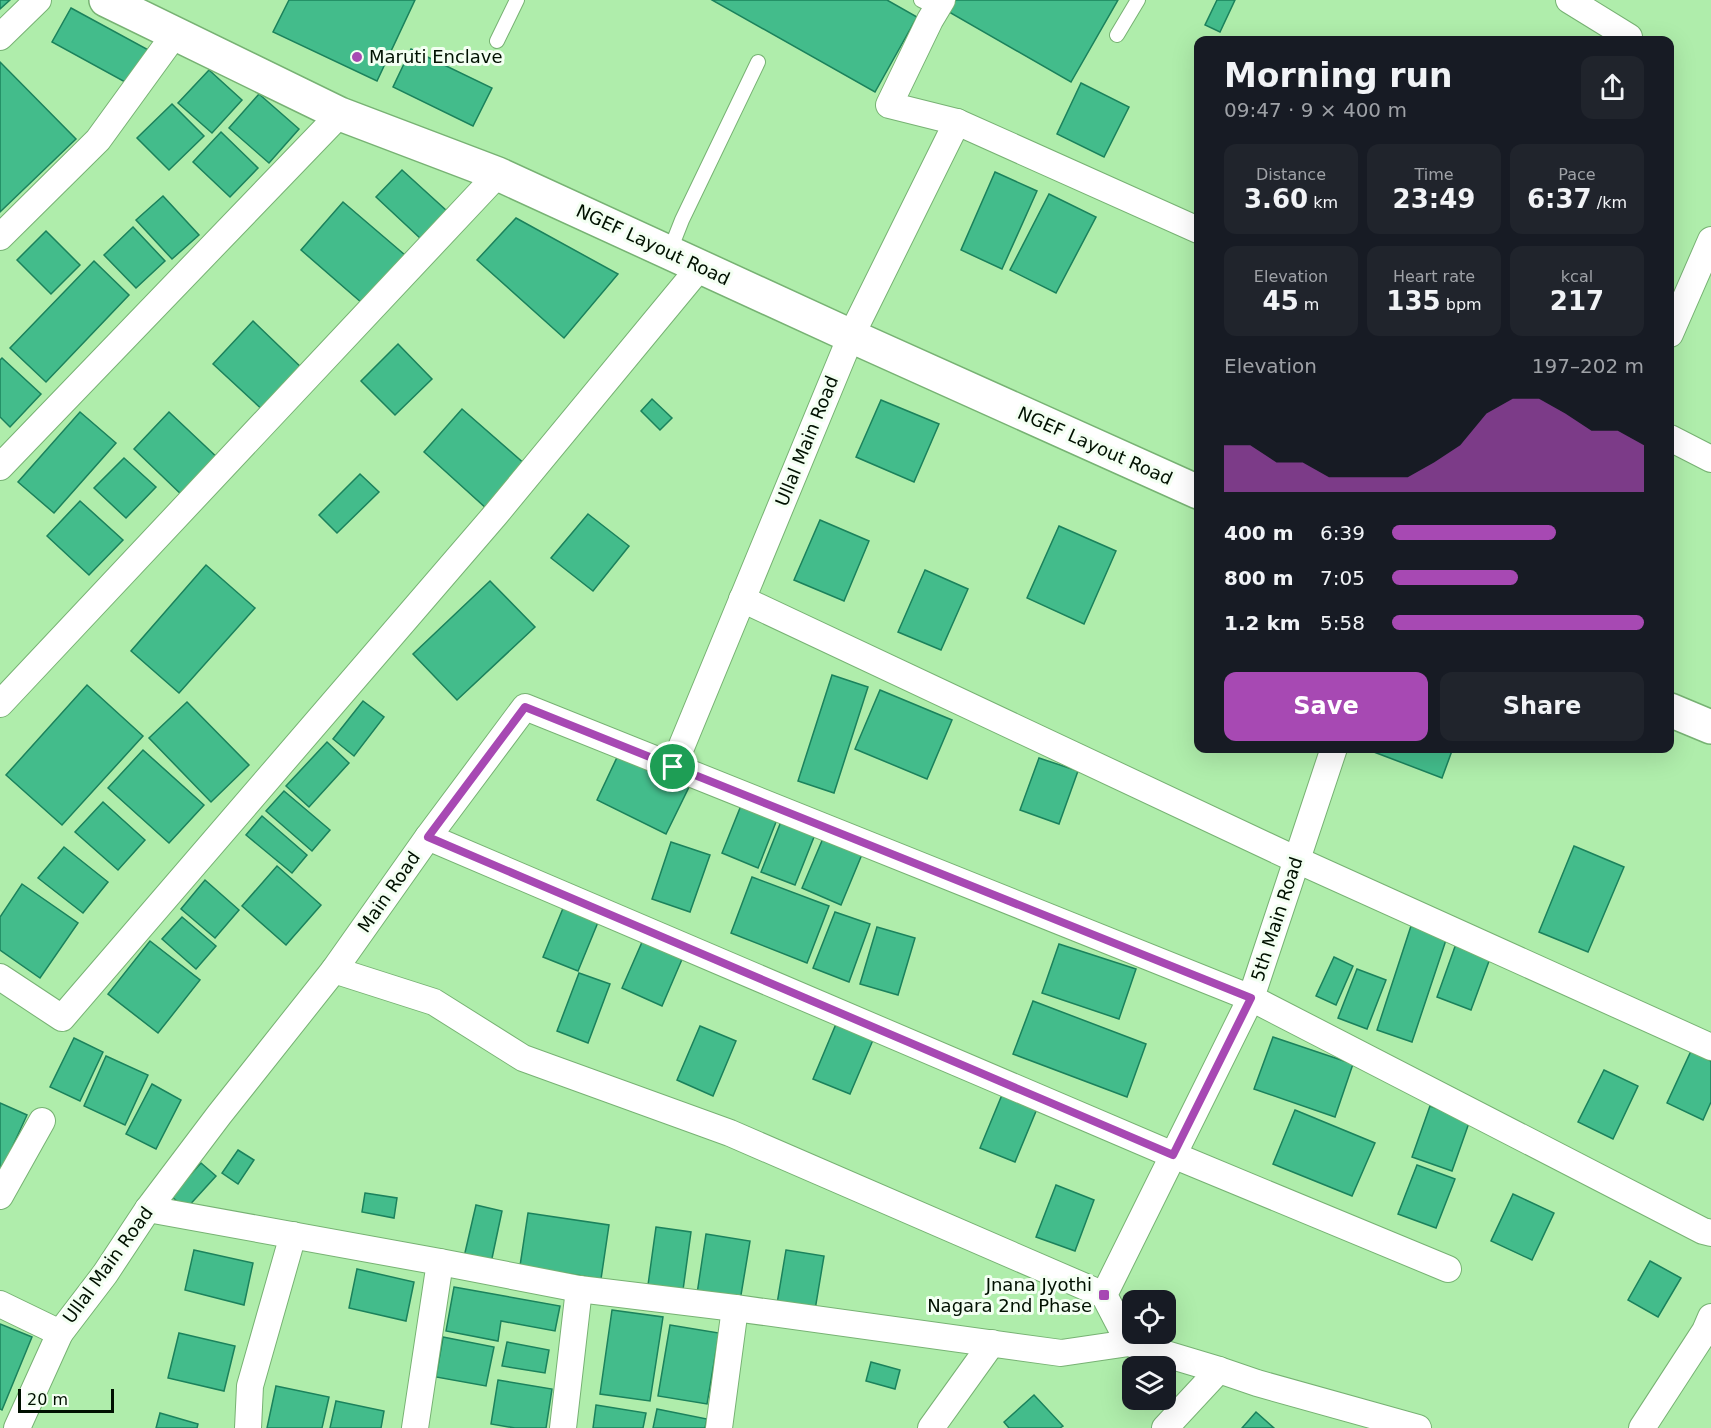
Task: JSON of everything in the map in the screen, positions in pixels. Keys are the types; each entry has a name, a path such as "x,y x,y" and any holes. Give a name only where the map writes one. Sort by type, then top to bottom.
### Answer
{"street":[{"path":"0,37 38,0"},
{"name":"NGEF Layout Road","path":"106,0 340,114 498,174 1194,490"},
{"path":"942,0 889,105 957,122 1194,228"},
{"path":"1569,0 1627,36"},
{"path":"0,237 98,140 175,34"},
{"path":"0,466 340,114"},
{"name":"Ullal Main Road","path":"673,767 851,336 957,122"},
{"path":"0,704 498,174"},
{"path":"1674,325 1709,251"},
{"path":"0,977 62,1017 496,514 700,267"},
{"path":"1674,440 1711,459"},
{"path":"742,599 1297,860 1711,1047"},
{"name":"Main Road","path":"219,1115 333,970 525,707 673,767"},
{"path":"1674,712 1711,727"},
{"name":"5th Main Road","path":"1104,1295 1251,998 1332,753"},
{"path":"673,767 1251,998 1711,1233"},
{"path":"428,837 1173,1155 1448,1269"},
{"path":"333,970 434,1002 523,1058 730,1132 1104,1295 1122,1330"},
{"name":"Ullal Main Road","path":"17,1428 60,1333 105,1274 148,1209 219,1115"},
{"path":"0,1196 42,1121"},
{"path":"148,1209 579,1289 1061,1353 1122,1344"},
{"path":"248,1428 250,1386 293,1235"},
{"path":"414,1428 440,1262"},
{"path":"563,1428 579,1289"},
{"path":"0,1304 60,1333"},
{"path":"719,1428 735,1308"},
{"path":"1642,1428 1703,1350 1705,1332 1711,1317"},
{"path":"930,1428 992,1343"},
{"path":"1132,1344 1257,1383 1415,1427"},
{"path":"1165,1428 1219,1370"}],"lane":[{"path":"497,41 517,0"},
{"path":"921,0 925,2 926,0"},
{"path":"1118,35 1138,0"},
{"path":"669,253 682,220 758,62"}],"building":[{"path":"0,0 10,0 0,9"},
{"name":"Maruti Enclave","path":"289,0 415,0 377,81 273,32"},
{"path":"712,0 887,0 917,17 875,92"},
{"path":"955,0 1118,0 1071,82 949,12"},
{"path":"1217,0 1235,0 1220,32 1205,25"},
{"path":"71,8 154,53 136,88 52,42"},
{"path":"411,49 492,88 473,126 393,87"},
{"path":"0,62 76,139 0,212"},
{"path":"209,70 242,100 212,133 178,103"},
{"path":"1081,83 1129,107 1104,157 1057,134"},
{"path":"259,94 299,129 269,163 229,128"},
{"path":"172,104 204,136 169,170 137,138"},
{"path":"221,132 258,168 230,197 193,162"},
{"path":"402,170 447,211 421,239 376,197"},
{"path":"995,172 1037,191 1002,269 961,250"},
{"path":"1049,194 1096,217 1056,293 1010,270"},
{"path":"163,196 199,235 172,259 136,220"},
{"path":"343,202 405,255 362,303 301,250"},
{"path":"516,218 618,274 564,338 477,260"},
{"path":"133,227 165,261 136,288 104,255"},
{"path":"46,231 80,265 51,294 17,260"},
{"path":"94,261 129,295 46,382 10,348"},
{"path":"253,321 306,372 267,414 213,364"},
{"path":"398,344 432,379 395,415 361,381"},
{"path":"2,358 41,394 10,427 0,417 0,360"},
{"path":"652,399 672,418 660,430 641,411"},
{"path":"881,400 939,424 914,482 856,457"},
{"path":"462,409 526,465 487,509 424,452"},
{"path":"80,412 116,443 54,513 18,482"},
{"path":"169,412 222,462 186,499 134,449"},
{"path":"124,458 156,487 126,518 94,488"},
{"path":"360,474 379,492 337,533 319,515"},
{"path":"80,501 123,540 89,575 47,536"},
{"path":"588,514 629,546 593,591 551,558"},
{"path":"820,520 869,541 844,601 794,580"},
{"path":"1059,526 1116,551 1084,624 1027,598"},
{"path":"206,565 255,608 179,693 131,651"},
{"path":"925,570 968,589 941,650 898,632"},
{"path":"490,581 535,627 457,700 413,654"},
{"path":"832,675 868,687 834,793 798,781"},
{"path":"87,685 143,736 62,825 6,775"},
{"path":"880,690 952,720 927,779 855,749"},
{"path":"363,701 384,717 354,756 333,739"},
{"path":"187,702 249,765 211,802 149,738"},
{"path":"327,742 349,763 309,807 286,786"},
{"path":"143,750 204,805 169,843 108,788"},
{"path":"620,751 690,785 666,834 597,800"},
{"path":"1377,753 1451,753 1442,778"},
{"path":"1039,758 1078,771 1059,824 1020,810"},
{"path":"284,791 330,830 312,851 266,811"},
{"path":"103,802 145,840 118,870 75,832"},
{"path":"742,803 778,817 758,868 722,853"},
{"path":"262,816 307,855 292,873 246,835"},
{"path":"782,819 816,832 795,885 761,872"},
{"path":"824,836 863,852 841,905 802,888"},
{"path":"671,842 710,855 690,912 652,899"},
{"path":"1574,846 1624,867 1588,952 1539,932"},
{"path":"64,847 108,882 83,913 38,878"},
{"path":"277,866 321,905 286,945 242,906"},
{"path":"752,877 829,906 807,963 731,933"},
{"path":"205,880 239,910 215,938 181,909"},
{"path":"22,884 78,923 40,978 0,950 0,917"},
{"path":"566,901 601,915 578,971 543,957"},
{"path":"835,912 870,924 849,982 813,968"},
{"path":"182,917 216,946 196,969 162,939"},
{"path":"1411,926 1447,937 1412,1042 1377,1030"},
{"path":"877,927 915,938 898,995 860,984"},
{"path":"646,933 686,950 662,1006 622,988"},
{"path":"150,941 200,980 158,1033 108,994"},
{"path":"1457,941 1492,953 1471,1010 1437,997"},
{"path":"1059,944 1136,969 1119,1019 1042,993"},
{"path":"1334,957 1353,966 1336,1005 1316,996"},
{"path":"1357,969 1386,980 1367,1029 1338,1018"},
{"path":"579,973 610,984 588,1043 557,1031"},
{"path":"1033,1001 1146,1044 1127,1097 1013,1054"},
{"path":"836,1024 873,1040 850,1094 813,1079"},
{"path":"700,1026 736,1041 713,1096 677,1080"},
{"path":"1273,1037 1353,1064 1335,1117 1254,1089"},
{"path":"74,1038 103,1052 80,1101 50,1087"},
{"path":"1691,1051 1711,1061 1711,1102 1703,1120 1667,1103"},
{"path":"106,1056 148,1075 125,1125 84,1106"},
{"path":"1604,1070 1638,1086 1613,1139 1578,1122"},
{"path":"152,1084 181,1100 156,1149 126,1134"},
{"path":"1004,1090 1039,1104 1015,1162 980,1148"},
{"path":"0,1103 27,1115 0,1174"},
{"path":"1430,1106 1470,1120 1452,1171 1412,1157"},
{"path":"1295,1110 1375,1143 1352,1196 1273,1164"},
{"path":"238,1150 254,1160 238,1184 222,1173"},
{"path":"201,1163 216,1176 186,1209 171,1196"},
{"path":"1417,1165 1455,1179 1436,1228 1398,1214"},
{"path":"1056,1185 1094,1200 1075,1251 1036,1237"},
{"path":"365,1193 397,1198 394,1218 362,1212"},
{"path":"1513,1194 1554,1213 1532,1260 1491,1241"},
{"path":"476,1205 502,1211 491,1263 464,1257"},
{"path":"528,1213 609,1225 601,1279 520,1266"},
{"path":"656,1227 691,1232 683,1290 648,1285"},
{"path":"706,1234 750,1241 740,1301 697,1294"},
{"path":"194,1250 253,1263 244,1305 185,1290"},
{"path":"786,1250 824,1256 815,1310 777,1304"},
{"path":"1650,1261 1681,1278 1658,1317 1628,1300"},
{"path":"357,1269 414,1282 406,1321 349,1308"},
{"path":"454,1287 560,1306 555,1331 501,1321 498,1341 446,1331"},
{"path":"612,1310 663,1317 650,1401 600,1394"},
{"path":"0,1324 32,1337 2,1410 0,1409"},
{"path":"670,1325 719,1333 707,1404 658,1396"},
{"path":"179,1333 235,1346 224,1391 168,1378"},
{"path":"443,1337 494,1347 486,1386 436,1377"},
{"path":"507,1342 549,1350 545,1373 502,1366"},
{"path":"871,1362 900,1370 895,1389 866,1381"},
{"path":"498,1380 552,1389 546,1428 515,1428 491,1424"},
{"path":"276,1386 329,1397 322,1428 267,1428"},
{"path":"1034,1395 1063,1426 1060,1428 1009,1428 1004,1422"},
{"path":"336,1401 384,1411 381,1428 330,1428"},
{"path":"596,1405 646,1413 643,1428 593,1428"},
{"path":"657,1409 707,1419 705,1428 653,1428"},
{"path":"1256,1412 1274,1428 1242,1428"},
{"path":"160,1413 198,1424 197,1428 156,1428"}],"place":[{"name":"Maruti Enclave","path":"357,57"},
{"name":"Jnana Jyothi Nagara 2nd Phase","path":"1104,1295"}],"route":[{"path":"525,707 673,767 1251,998 1173,1155 428,837 525,707"}]}
